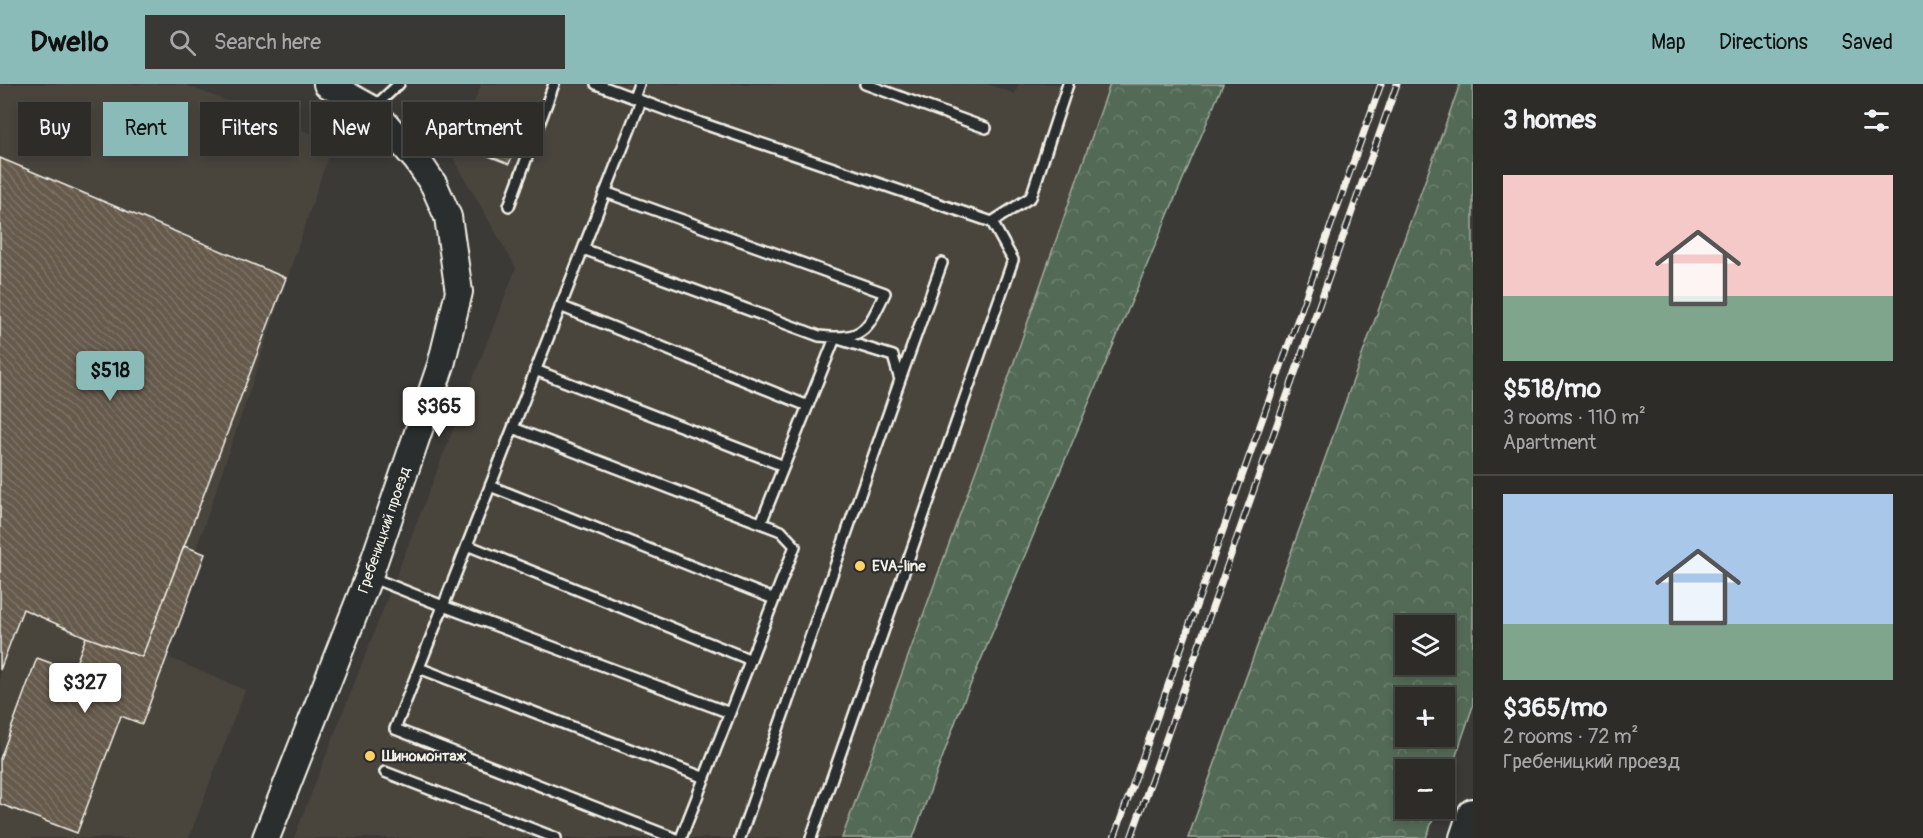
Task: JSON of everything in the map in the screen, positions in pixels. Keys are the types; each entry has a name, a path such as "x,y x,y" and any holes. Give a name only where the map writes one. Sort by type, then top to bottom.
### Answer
{"main road":[{"path":"1465,838 1473,814"}],"street":[{"name":"Гребеницкий проезд","path":"327,84 359,102"},
{"name":"Гребеницкий проезд","path":"266,838 369,576 441,365 459,292 448,217 434,185 417,160 391,131"}],"lane":[{"path":"380,102 399,84"},
{"path":"509,206 554,84"},
{"path":"596,84 992,222 1013,260 811,838"},
{"path":"639,84 637,99 605,192 395,729 675,838"},
{"path":"865,84 986,128"},
{"path":"992,222 1031,197 1068,84"},
{"path":"605,192 885,293 869,325 854,335 835,338"},
{"path":"583,249 819,336 835,338 893,356 900,380"},
{"path":"740,838 942,263"},
{"path":"560,306 808,406"},
{"path":"761,523 835,338"},
{"path":"536,370 784,466"},
{"path":"513,429 781,531 795,546 681,838"},
{"path":"490,486 774,599"},
{"path":"467,545 751,660"},
{"path":"369,576 730,713"},
{"path":"419,668 705,778"},
{"path":"385,772 556,838"}],"shaded area":[{"path":"0,84 183,84 230,102 200,102 200,156 299,156 299,129 311,133 311,156 328,156 161,654 245,690 189,838 0,838"},
{"path":"481,84 988,84 1015,94 1019,84 1110,84 988,437 842,838 294,838 516,268 453,158 454,156 543,156 543,102 474,102"}],"green space":[{"path":"1110,84 1223,84 959,712 913,838 842,838 988,437"},
{"path":"1460,84 1473,84 1473,706 1455,759 1395,759 1395,819 1433,819 1426,838 1188,838"}],"building":[{"path":"488,156 512,156 509,164"},
{"path":"0,158 286,278 142,657 86,637 23,609 0,670"},
{"path":"184,546 205,554 142,724 121,716 77,833 0,804 0,759 37,658 73,671 86,637 142,657"}],"railway":[{"path":"1114,838 1381,84"},
{"path":"1131,838 1397,84"}],"place":[{"name":"EVA-line","path":"860,566"},
{"name":"Шиномонтаж","path":"370,756"}]}
